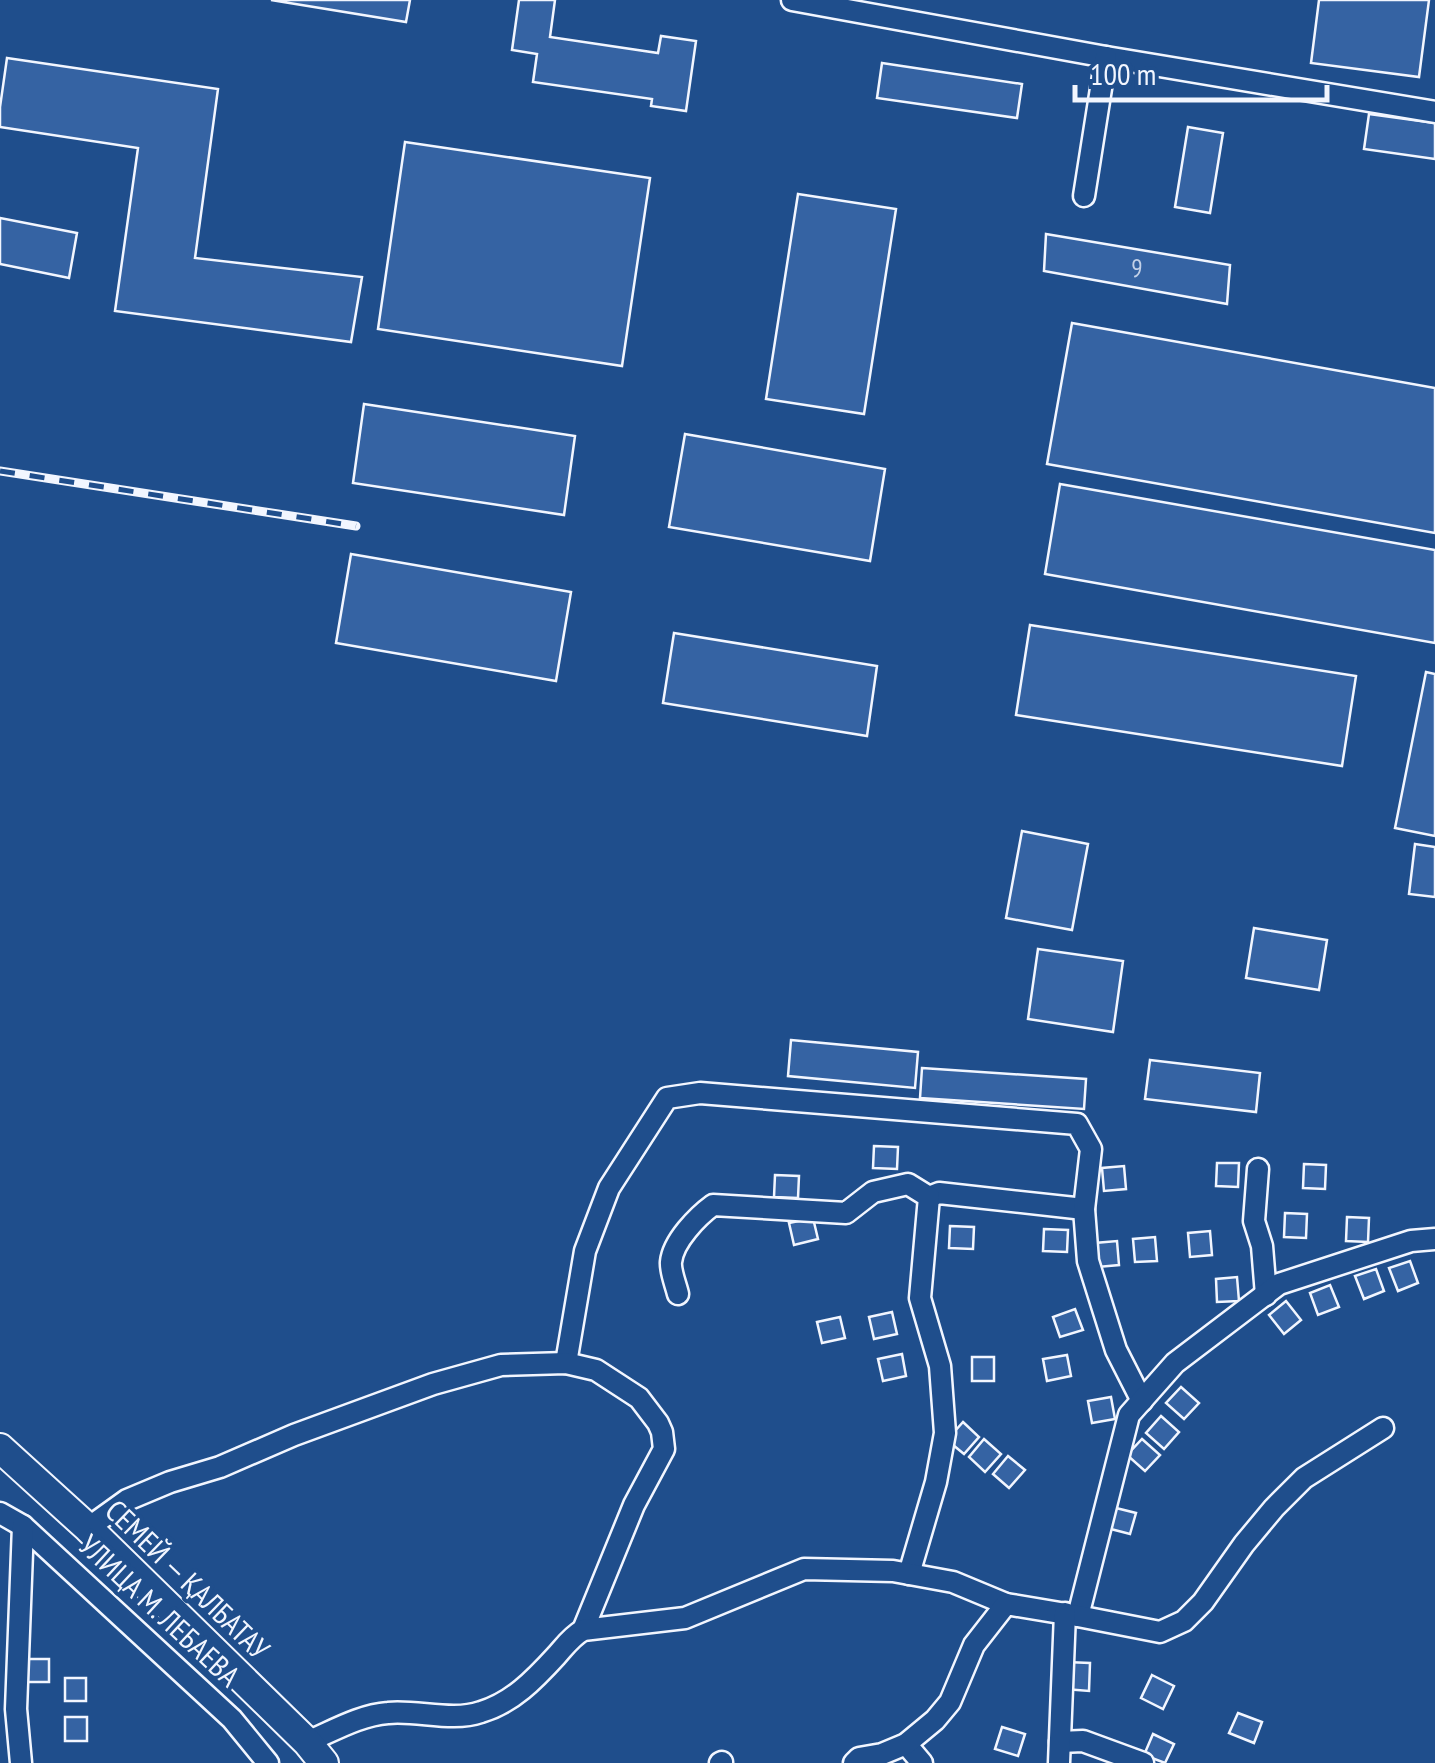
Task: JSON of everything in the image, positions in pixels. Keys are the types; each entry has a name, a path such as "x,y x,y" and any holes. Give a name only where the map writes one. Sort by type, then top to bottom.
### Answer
{"highway":[{"name":"СЕМЕЙ — ҚАЛБАТАУ","path":"0,1448 88,1528 316,1752"}],"street":[{"path":"792,0 1435,112"},
{"path":"1084,196 1106,57"},
{"path":"566,1362 585,1251 609,1188 667,1098 700,1093 1077,1124 1091,1148 1084,1209 1088,1262 1116,1350 1142,1401"},
{"path":"1258,1169 1254,1221 1262,1246 1266,1294"},
{"path":"678,1294 671,1262 695,1218 713,1205 846,1213 873,1192 908,1184 929,1197"},
{"path":"929,1197 939,1193 1084,1209"},
{"path":"909,1574 936,1482 945,1433 940,1366 920,1298 929,1197"},
{"path":"1060,1752 1072,1614 1129,1414 1175,1363 1280,1284 1411,1241 1435,1239"},
{"path":"88,1528 127,1500 434,1384 501,1365 566,1362 596,1370 639,1398 658,1423 664,1449 634,1504 584,1630"},
{"path":"316,1752 369,1716 388,1712 479,1714 517,1694 572,1636 584,1630 685,1618 804,1568 909,1574 952,1582 1006,1604 1160,1632 1184,1620 1202,1602 1274,1508 1304,1478 1383,1428"},
{"name":"УЛИЦА М. ЛЕБАЕВА","path":"0,1513 22,1526 232,1719 268,1763"},
{"path":"21,1763 8,1709 22,1526"},
{"path":"854,1763 906,1744 935,1720 950,1702 974,1644 1006,1604"},
{"path":"1060,1752 1083,1741 1143,1763"},
{"path":"906,1744 922,1763"}],"building":[{"path":"271,0 410,0 406,22"},
{"path":"519,0 555,0 550,37 658,53 661,36 696,41 686,111 651,106 652,99 533,82 537,54 512,50"},
{"path":"1319,0 1429,0 1419,77 1311,63"},
{"path":"7,58 218,89 195,258 362,277 351,342 115,311 138,148 0,127"},
{"path":"882,63 1022,84 1017,118 877,98"},
{"path":"1369,114 1435,123 1435,159 1364,149"},
{"path":"1188,127 1223,133 1210,213 1175,207"},
{"path":"405,142 650,178 622,366 378,329"},
{"path":"798,194 896,209 864,414 766,399"},
{"path":"0,218 77,233 69,278 0,264"},
{"path":"1046,234 1230,265 1227,304 1044,271"},
{"path":"1072,323 1435,388 1435,533 1047,464"},
{"path":"364,404 575,436 564,515 353,483"},
{"path":"685,434 885,469 870,561 669,527"},
{"path":"1060,484 1435,550 1435,643 1045,574"},
{"path":"351,554 571,592 556,681 336,643"},
{"path":"1030,625 1356,676 1342,766 1016,715"},
{"path":"674,633 877,666 867,736 663,703"},
{"path":"1426,672 1435,674 1435,836 1395,828"},
{"path":"1022,831 1088,844 1072,930 1006,918"},
{"path":"1415,844 1435,847 1435,897 1409,894"},
{"path":"1254,928 1327,940 1319,990 1246,978"},
{"path":"1038,949 1123,961 1113,1032 1028,1019"},
{"path":"791,1040 918,1052 915,1088 788,1076"},
{"path":"1150,1060 1260,1073 1256,1112 1145,1099"},
{"path":"922,1068 1086,1079 1084,1109 920,1098"},
{"path":"874,1146 898,1147 897,1169 873,1168"},
{"path":"1217,1163 1239,1163 1238,1187 1216,1186"},
{"path":"1304,1164 1326,1165 1325,1189 1303,1188"},
{"path":"1124,1166 1126,1189 1104,1191 1102,1168"},
{"path":"775,1175 799,1176 798,1198 774,1197"},
{"path":"1285,1213 1307,1214 1306,1238 1284,1237"},
{"path":"1347,1217 1369,1218 1368,1242 1346,1241"},
{"path":"813,1218 818,1239 794,1245 789,1223"},
{"path":"950,1226 974,1227 973,1249 949,1248"},
{"path":"1044,1229 1068,1230 1067,1252 1043,1251"},
{"path":"1210,1231 1212,1255 1190,1257 1188,1233"},
{"path":"1155,1237 1157,1261 1135,1262 1133,1239"},
{"path":"1117,1241 1119,1265 1098,1267 1095,1243"},
{"path":"1410,1261 1418,1283 1398,1291 1389,1268"},
{"path":"1376,1269 1384,1291 1364,1299 1355,1276"},
{"path":"1237,1277 1239,1301 1217,1302 1216,1279"},
{"path":"1330,1285 1339,1307 1318,1315 1310,1293"},
{"path":"1286,1301 1301,1320 1284,1334 1269,1315"},
{"path":"1075,1309 1083,1330 1060,1337 1053,1317"},
{"path":"892,1312 897,1334 874,1339 869,1317"},
{"path":"840,1317 845,1338 822,1343 817,1322"},
{"path":"902,1354 906,1376 883,1381 878,1359"},
{"path":"1067,1355 1071,1376 1047,1381 1043,1359"},
{"path":"972,1357 994,1357 994,1381 972,1381"},
{"path":"1181,1387 1199,1403 1184,1419 1166,1403"},
{"path":"1111,1397 1115,1419 1092,1423 1088,1401"},
{"path":"1161,1416 1179,1432 1164,1449 1146,1433"},
{"path":"963,1422 979,1437 964,1454 947,1440"},
{"path":"984,1439 1001,1454 985,1472 969,1457"},
{"path":"1142,1439 1160,1455 1145,1471 1127,1455"},
{"path":"1008,1456 1025,1470 1009,1488 993,1474"},
{"path":"1112,1507 1136,1513 1130,1534 1107,1528"},
{"path":"27,1659 49,1659 49,1682 27,1682"},
{"path":"1066,1662 1090,1663 1089,1691 1065,1689"},
{"path":"1152,1675 1174,1686 1163,1709 1141,1698"},
{"path":"65,1678 86,1678 86,1701 65,1701"},
{"path":"1238,1713 1262,1722 1254,1743 1229,1733"},
{"path":"65,1717 87,1717 87,1741 65,1741"},
{"path":"1002,1727 1025,1734 1018,1756 995,1749"},
{"path":"1153,1734 1174,1744 1165,1763 1144,1755"}],"railway":[{"path":"0,471 356,526"}]}
